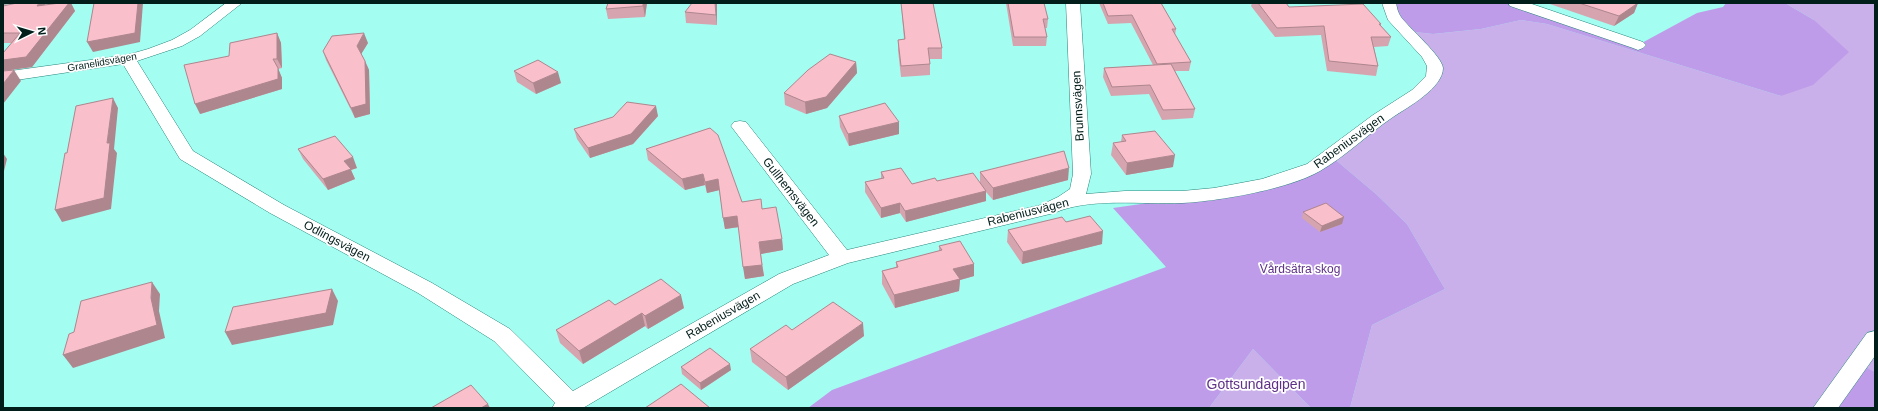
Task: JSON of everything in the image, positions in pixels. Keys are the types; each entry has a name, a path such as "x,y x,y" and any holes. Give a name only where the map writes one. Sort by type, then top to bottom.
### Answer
{"street":[{"name":"Granelidsvägen","path":"3,77 128,59 177,42 195,33 235,3"},
{"name":"Brunnsvägen","path":"1065,201 1078,190 1082,174 1073,3"},
{"name":"Rabeniusvägen","path":"567,406 786,279 842,258 1047,209 1065,201 1125,197 1182,197 1214,194 1266,184 1312,168 1331,156 1379,119 1418,93 1434,77 1435,66 1428,55 1393,17 1389,3"},
{"path":"1515,3 1638,45"},
{"name":"Odlingsvägen","path":"128,59 186,155 277,209 425,288 502,335 567,406"},
{"name":"Gullhemsvägen","path":"740,126 842,258"},
{"path":"1825,408 1875,339"}],"green space":[{"path":"1389,3 1515,3 1638,45 1697,13 1723,7 1726,3 1785,3 1814,20 1849,52 1813,85 1781,96 1547,24 1521,20 1481,29 1433,34 1406,31"},
{"path":"1785,3 1875,3 1875,372 1857,363 1825,408 1350,408 1372,325 1445,289 1407,224 1376,194 1331,156 1418,93 1435,66 1406,31 1433,34 1481,29 1521,20 1547,24 1781,96 1814,20"},
{"name":"Vårdsätra skog","path":"1331,156 1376,194 1407,224 1445,289 1372,325 1350,408 1311,408 1253,349 1209,408 808,408 832,390 1166,267 1113,208 1239,190"},
{"name":"Gottsundagipen","path":"1253,349 1311,408 1209,408"},
{"path":"1858,363 1875,372 1875,408 1825,408"}],"building":[{"path":"17,3 39,3 37,6 69,3 26,57 3,60 3,53 20,33 3,33 3,6"},
{"path":"94,3 138,3 135,33 87,42"},
{"path":"608,3 643,3 643,6 606,9"},
{"path":"692,3 715,3 716,15 685,12"},
{"path":"901,3 933,3 942,48 928,48 930,64 901,66 898,40 905,39"},
{"path":"1008,3 1044,3 1048,19 1043,19 1047,37 1014,37"},
{"path":"1103,3 1161,3 1176,29 1172,29 1191,62 1157,64 1132,15 1108,16"},
{"path":"1258,3 1286,3 1289,7 1363,4 1391,37 1371,37 1378,66 1329,61 1324,26 1277,28"},
{"path":"1579,3 1638,3 1619,16"},
{"path":"277,33 277,59 273,59 278,68 278,79 195,104 184,65 229,56 230,43"},
{"path":"364,33 357,46 365,61 366,104 351,108 323,51 332,36"},
{"path":"830,54 856,62 826,97 805,102 784,93 808,70"},
{"path":"538,60 558,72 533,83 514,71"},
{"path":"1171,64 1195,109 1163,110 1150,85 1112,87 1104,68"},
{"path":"14,70 3,84 3,71"},
{"path":"113,98 107,143 110,143 104,198 55,210 65,153 67,153 76,106"},
{"path":"627,102 656,106 631,134 588,148 574,129 613,117"},
{"path":"885,103 899,122 848,134 839,116"},
{"path":"710,128 718,135 742,202 761,199 762,209 776,207 782,239 759,242 762,265 743,267 737,216 723,218 718,179 705,182 703,174 682,179 646,149"},
{"path":"1155,131 1175,155 1127,163 1113,143 1126,141 1122,135"},
{"path":"335,136 353,157 344,161 351,169 323,179 298,149"},
{"path":"1064,151 1069,168 993,188 980,172"},
{"path":"901,168 912,184 935,178 937,181 973,173 986,191 905,211 900,203 881,208 865,182 884,178 881,172"},
{"path":"1326,203 1344,217 1322,226 1303,212"},
{"path":"1090,216 1103,231 1023,252 1008,230 1062,217 1066,222"},
{"path":"960,241 974,264 953,269 960,279 894,295 882,271 898,267 896,262 942,250 939,246"},
{"path":"661,279 681,295 645,316 642,313 579,351 556,330 609,300 615,305"},
{"path":"152,282 151,298 157,325 63,355 69,334 74,332 81,301"},
{"path":"332,289 326,313 225,332 233,307"},
{"path":"833,302 863,323 786,377 750,349 786,325 792,330"},
{"path":"710,348 730,364 700,383 681,367"},
{"path":"681,384 710,408 645,408"},
{"path":"471,385 488,404 481,408 431,408"}]}
